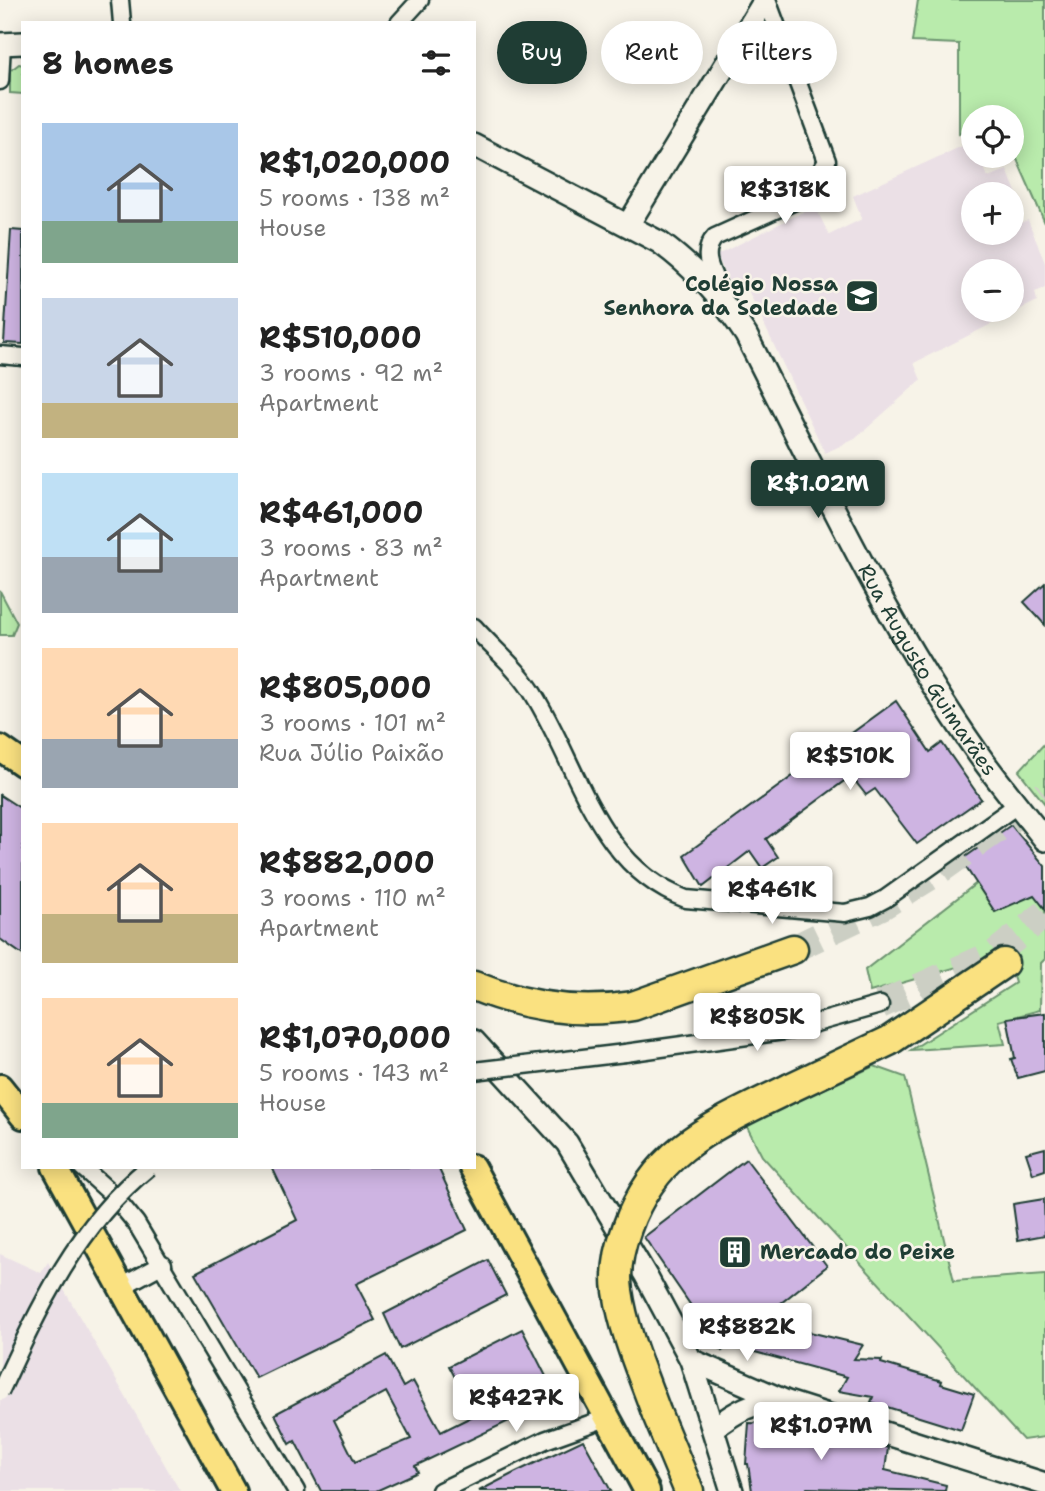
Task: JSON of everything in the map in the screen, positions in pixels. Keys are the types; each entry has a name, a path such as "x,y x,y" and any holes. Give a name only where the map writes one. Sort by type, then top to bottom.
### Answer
{"highway":[{"path":"476,987 535,1005 569,1011 610,1009 633,1006 793,948"},
{"path":"689,1491 629,1338 617,1287 618,1262 630,1219 642,1193 678,1149 702,1132 889,1041 1004,962"}],"main road":[{"path":"628,225 766,0"},
{"name":"Rua Augusto Guimarães","path":"476,146 628,225 682,259 729,309 746,335 865,566 916,656 979,756 1045,840"},
{"path":"0,748 21,763"},
{"path":"476,1043 568,1143 691,1360 732,1491"},
{"path":"0,1087 21,1113"},
{"path":"56,1169 233,1491"},
{"path":"473,1169 647,1491"},
{"path":"691,1360 787,1402 1045,1484"},
{"path":"713,1429 746,1406 761,1401 787,1402"}],"street":[{"path":"120,0 122,21"},
{"path":"401,21 420,0"},
{"path":"729,309 706,258 710,242 715,237 806,196 827,162 766,0"},
{"path":"0,81 8,43"},
{"path":"0,355 21,357"},
{"path":"476,629 533,693 600,823 630,866 666,892 687,900 845,913 861,910 885,899 1017,805"},
{"path":"476,1071 791,1030 880,1004"},
{"path":"84,1169 127,1211 163,1264 296,1491"},
{"path":"0,1392 38,1311 80,1242 103,1212 147,1169"},
{"path":"121,1287 163,1264"},
{"path":"440,1491 545,1440 609,1417"}],"shaded area":[{"name":"Colégio Nossa Senhora da Soledade","path":"961,146 961,168 984,168 988,177 1007,170 1012,182 961,182 961,245 1024,245 1024,222 1028,220 1045,263 1045,288 1035,292 1037,301 1024,308 1024,259 961,259 961,322 995,322 914,363 921,380 855,439 825,453 746,286 733,291 717,255 815,206 829,235 862,219 853,196"},
{"path":"0,1254 41,1273 48,1262 180,1491 0,1491"}],"green space":[{"path":"918,0 1045,0 1045,223 1021,168 1024,168 1024,105 961,105 959,134 959,44 912,42"},
{"path":"21,64 21,94 10,93 10,71"},
{"path":"0,591 17,623 12,635 0,635"},
{"path":"1045,743 1045,804 1019,771"},
{"path":"1045,868 1045,959 1041,963 1040,1010 999,1021 1005,1044 911,1050 1015,983 1006,953 870,992 865,970 978,882"},
{"path":"874,1066 905,1077 954,1281 1045,1274 1045,1437 1023,1440 762,1156 746,1125"}],"building":[{"path":"11,230 21,231 21,344 4,343"},
{"path":"1045,583 1045,625 1024,602"},
{"path":"896,701 930,752 942,743 981,799 917,844 875,789 866,795 851,776 766,839 778,857 762,868 750,851 703,887 684,855"},
{"path":"0,795 21,809 21,954 0,939"},
{"path":"1011,825 1045,866 1045,909 1034,895 995,912 961,860"},
{"path":"1045,1013 1045,1071 1018,1078 1011,1059 1015,1058 1007,1018"},
{"path":"1045,1148 1045,1170 1033,1174 1026,1153"},
{"name":"Mercado do Peixe","path":"746,1159 827,1266 760,1320 863,1345 854,1359 882,1360 881,1363 942,1381 941,1384 974,1394 961,1430 871,1402 873,1397 839,1391 847,1377 729,1345 722,1351 644,1237"},
{"path":"273,1169 439,1169 467,1230 356,1284 375,1320 256,1378 195,1273 297,1220"},
{"path":"1044,1199 1045,1235 1018,1240 1013,1204"},
{"path":"488,1260 506,1295 400,1349 384,1314"},
{"path":"522,1329 557,1398 415,1466 418,1472 376,1491 321,1491 295,1441 290,1444 275,1414 386,1355 403,1387 413,1381 441,1432 475,1415 449,1366","holes":["386,1392 411,1439 355,1462 334,1420"]},
{"path":"749,1423 803,1425 834,1431 888,1448 885,1470 946,1485 945,1491 807,1488 806,1491 752,1491 746,1464"},
{"path":"583,1440 611,1491 479,1491 516,1472"}],"tunnel":[{"path":"793,949 882,906 934,874 1045,795"},
{"path":"880,1005 996,953 1045,914"}],"place":[{"name":"Colégio Nossa Senhora da Soledade","path":"862,296"},
{"name":"Mercado do Peixe","path":"735,1252"}]}
